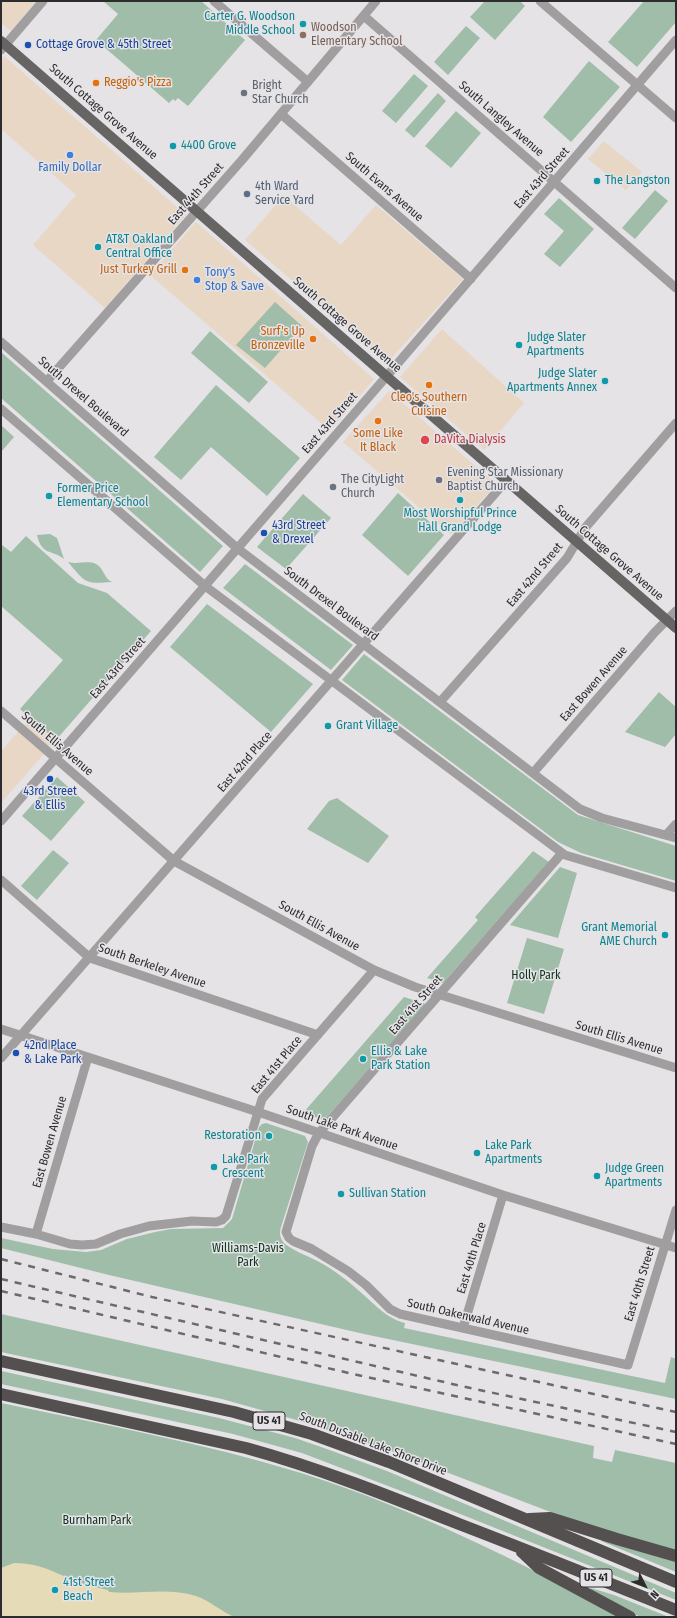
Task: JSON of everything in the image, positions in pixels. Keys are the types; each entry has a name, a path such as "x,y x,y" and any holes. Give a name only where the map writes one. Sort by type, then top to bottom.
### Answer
{"highway":[{"name":"South DuSable Lake Shore Drive","path":"1,1361 234,1412 312,1434 389,1462 676,1582"},
{"name":"US 41","path":"1,1394 246,1448 276,1456 325,1472 388,1496 676,1610"},
{"path":"525,1519 550,1518 676,1556"},
{"path":"517,1547 539,1568 630,1617"}],"main road":[{"name":"South Cottage Grove Avenue","path":"3,45 676,628"}],"street":[{"path":"3,45 44,1"},
{"path":"214,1 308,82"},
{"name":"East 44th Street","path":"47,381 197,212 376,1"},
{"path":"540,1 676,118"},
{"name":"South Langley Avenue","path":"364,16 676,288"},
{"name":"East 43rd Street","path":"1,820 471,279 676,40"},
{"name":"South Evans Avenue","path":"281,114 471,279"},
{"name":"South Drexel Boulevard","path":"1,342 238,548 580,810 602,818 676,838"},
{"path":"1,409 205,586 562,853 676,888"},
{"name":"East 42nd Street","path":"440,702 567,558 585,528 676,423"},
{"name":"East 42nd Place","path":"1,1058 506,481"},
{"name":"East Bowen Avenue","path":"533,773 654,632 676,611"},
{"name":"South Ellis Avenue","path":"1,711 174,861 374,970 415,987 676,1068"},
{"path":"666,835 676,824"},
{"name":"East 41st Street","path":"287,1226 312,1146 320,1133 562,853"},
{"name":"South Berkeley Avenue","path":"1,880 90,958 318,1035"},
{"name":"East 41st Place","path":"36,1234 70,1244 96,1244 120,1234 149,1226 192,1221 216,1222 222,1220 226,1216 262,1099 374,970"},
{"name":"South Lake Park Avenue","path":"1,1029 22,1034 503,1194 676,1248"},
{"name":"East Bowen Avenue","path":"36,1234 88,1057"},
{"name":"East 40th Place","path":"463,1328 503,1194"},
{"name":"East 40th Street","path":"628,1365 676,1210"},
{"name":"South Oakenwald Avenue","path":"287,1226 286,1232 289,1238 331,1260 348,1271 366,1285 390,1309 400,1314 628,1365"},
{"path":"1,1227 36,1234"}],"shaded area":[{"path":"1,1 37,1 11,31 1,23"},
{"path":"4,56 186,215 105,308 33,245 76,195 1,129 1,59"},
{"path":"604,141 642,172 626,190 588,159"},
{"path":"284,196 341,245 376,205 463,279 387,363 245,240"},
{"path":"196,222 374,379 330,431 150,275"},
{"path":"442,329 524,403 484,450 400,377"},
{"path":"389,391 496,484 451,535 343,442"},
{"path":"30,718 56,740 1,803 1,751"}],"green space":[{"path":"103,1 201,1 245,40 188,106 178,98 175,101 173,99 169,103 96,40 118,14"},
{"path":"485,1 520,1 525,6 495,40 470,17"},
{"path":"644,1 676,1 676,22 637,67 608,42"},
{"path":"466,26 480,38 448,75 434,62"},
{"path":"589,61 620,87 571,142 543,117"},
{"path":"414,74 428,86 396,123 382,111"},
{"path":"438,93 446,101 414,138 405,130"},
{"path":"456,111 481,133 451,168 425,146"},
{"path":"655,190 668,201 635,239 622,228"},
{"path":"559,198 594,229 560,267 544,254 564,231 544,214"},
{"path":"275,302 302,326 265,368 236,345"},
{"path":"210,331 268,382 249,403 191,353"},
{"path":"1,352 223,546 200,572 1,398"},
{"path":"216,385 300,458 267,496 211,447 181,480 154,457"},
{"path":"1,425 14,437 1,452"},
{"path":"398,493 444,535 408,576 362,535"},
{"path":"303,494 331,518 286,569 257,547"},
{"path":"50,534 57,538 64,559 44,549 39,542 37,535"},
{"path":"26,536 78,583 107,593 151,631 56,740 20,709 63,660 1,606 1,546 2,545 11,552"},
{"path":"68,562 89,562 96,564 101,568 109,581 112,582 96,583 86,581"},
{"path":"245,564 353,645 331,670 223,588"},
{"path":"207,604 313,684 271,732 170,647"},
{"path":"364,654 578,815 676,846 676,881 581,853 558,842 342,680"},
{"path":"659,692 676,707 676,734 665,747 625,732"},
{"path":"57,777 85,802 51,841 22,816"},
{"path":"337,798 389,836 368,863 307,829 329,801"},
{"path":"53,850 69,863 37,900 21,886"},
{"path":"533,851 549,862 443,983 427,978 478,920 475,917"},
{"path":"560,867 577,873 558,938 510,925"},
{"name":"Holly Park","path":"527,938 564,949 544,1014 507,1003"},
{"name":"Ellis & Lake Park Station","path":"404,997 426,1004 324,1120 303,1113"},
{"name":"Williams-Davis Park","path":"266,1123 305,1136 308,1142 280,1229 280,1236 283,1242 336,1272 380,1310 391,1318 405,1323 404,1328 665,1383 671,1357 676,1359 676,1399 364,1334 109,1275 1,1248 1,1238 53,1249 86,1252 101,1250 127,1239 171,1229 223,1228 232,1219 259,1127"},
{"path":"1,1314 594,1446 593,1458 612,1462 615,1450 676,1463 676,1553 561,1516 391,1451 300,1421 222,1399 1,1352"},
{"path":"1,1371 219,1418 295,1438 387,1471 676,1593 676,1600 302,1453 233,1434 1,1384"},
{"name":"Burnham Park","path":"1,1403 227,1452 301,1473 343,1487 384,1502 465,1537 544,1576 621,1617 1,1617"},
{"path":"602,1540 676,1562 676,1572 601,1541"},
{"path":"591,1588 614,1595 669,1617 640,1617 591,1591"}],"sand":[{"name":"41st Street Beach","path":"14,1563 39,1566 80,1583 108,1590 109,1592 185,1593 196,1596 234,1617 1,1617 1,1568"}],"railway":[{"path":"1,1259 152,1297 676,1412"},
{"path":"1,1279 461,1386 676,1432"},
{"path":"1,1291 353,1374 676,1444"}],"place":[{"name":"Carter G. Woodson Middle School","path":"303,24"},
{"name":"Woodson Elementary School","path":"303,35"},
{"name":"Cottage Grove & 45th Street","path":"28,45"},
{"name":"Reggio's Pizza","path":"96,83"},
{"name":"Bright Star Church","path":"244,93"},
{"name":"4400 Grove","path":"173,146"},
{"name":"Family Dollar","path":"70,155"},
{"name":"The Langston","path":"597,181"},
{"name":"4th Ward Service Yard","path":"247,194"},
{"name":"AT&T Oakland Central Office","path":"98,247"},
{"name":"Just Turkey Grill","path":"185,270"},
{"name":"Tony's Stop & Save","path":"197,280"},
{"name":"Surf's Up Bronzeville","path":"313,339"},
{"name":"Judge Slater Apartments","path":"519,345"},
{"name":"Judge Slater Apartments Annex","path":"605,381"},
{"name":"Cleo's Southern Cuisine","path":"429,385"},
{"name":"Some Like It Black","path":"378,421"},
{"name":"DaVita Dialysis","path":"425,440"},
{"name":"Evening Star Missionary Baptist Church","path":"439,480"},
{"name":"The CityLight Church","path":"333,487"},
{"name":"Former Price Elementary School","path":"49,496"},
{"name":"Most Worshipful Prince Hall Grand Lodge","path":"460,500"},
{"name":"43rd Street & Drexel","path":"264,533"},
{"name":"Grant Village","path":"328,726"},
{"name":"43rd Street & Ellis","path":"50,779"},
{"name":"Grant Memorial AME Church","path":"665,935"},
{"name":"42nd Place & Lake Park","path":"16,1053"},
{"name":"Ellis & Lake Park Station","path":"363,1059"},
{"name":"Restoration","path":"269,1136"},
{"name":"Lake Park Apartments","path":"477,1153"},
{"name":"Lake Park Crescent","path":"214,1167"},
{"name":"Judge Green Apartments","path":"597,1176"},
{"name":"Sullivan Station","path":"341,1194"},
{"name":"41st Street Beach","path":"55,1590"}]}
